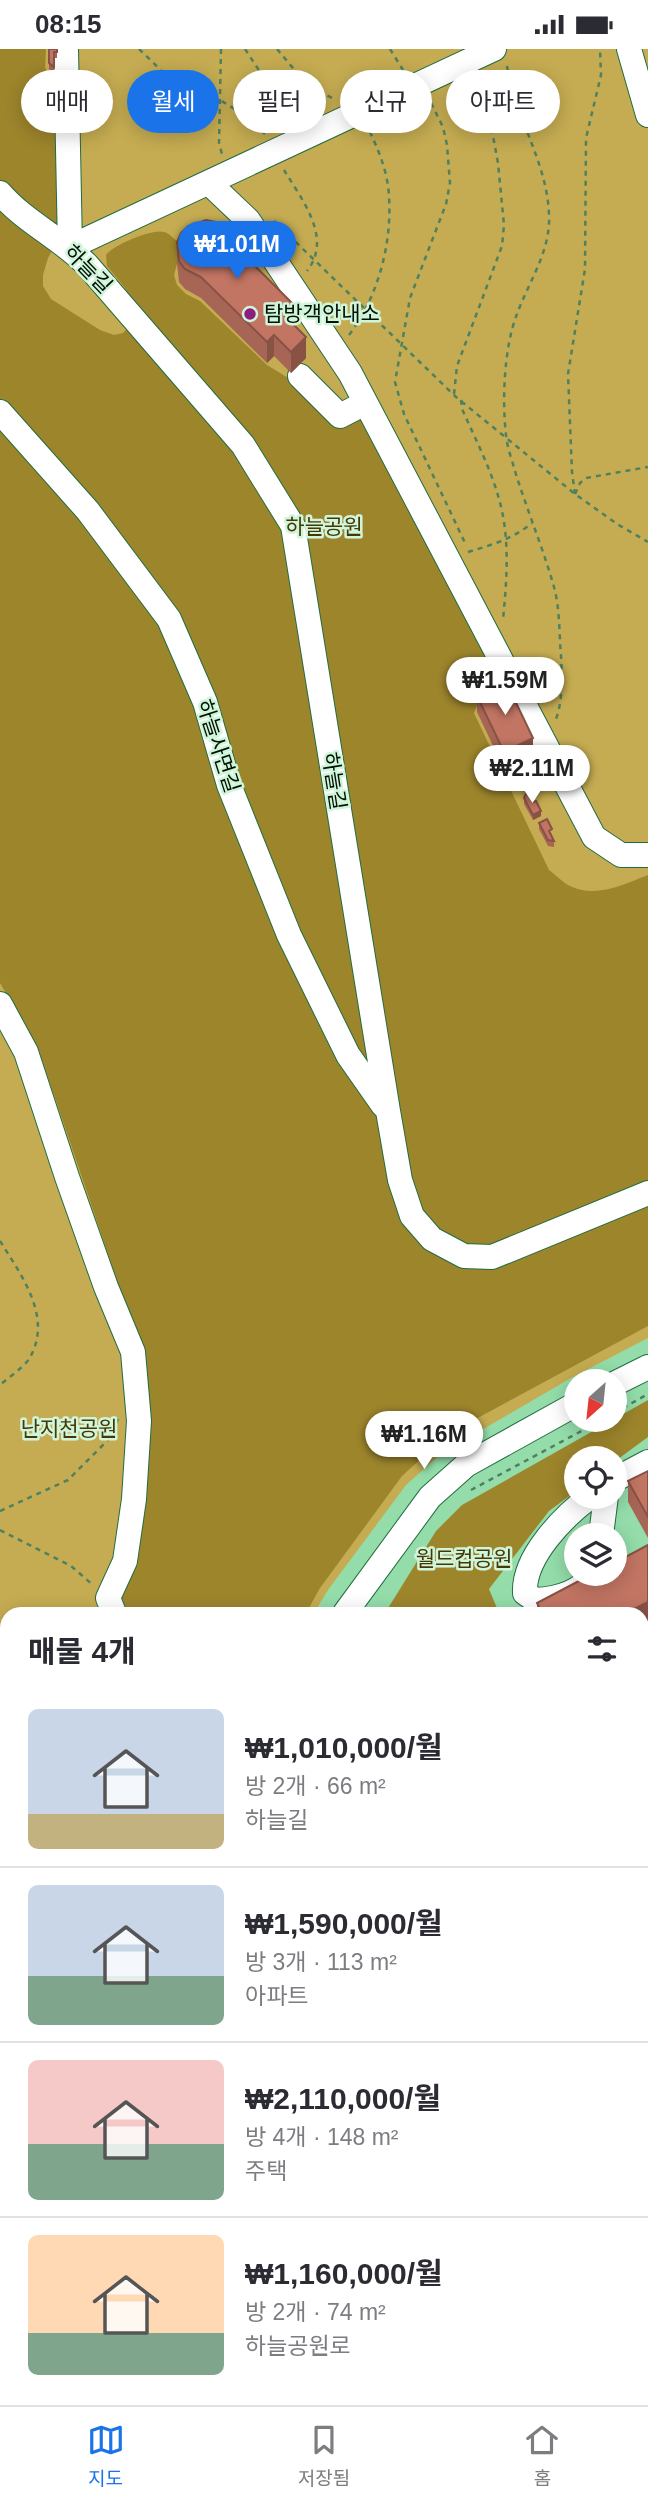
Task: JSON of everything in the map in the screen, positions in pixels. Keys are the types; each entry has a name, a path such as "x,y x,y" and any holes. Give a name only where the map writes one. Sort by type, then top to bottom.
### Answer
{"street":[{"path":"66,49 70,247 340,121"},
{"path":"629,49 648,115"},
{"path":"432,78 462,64 500,56"},
{"path":"209,183 248,220 351,373 365,403 458,559 493,645 594,837 621,855 648,855"},
{"name":"하늘길","path":"0,193 13,208 70,247 243,445 293,527 388,1111 400,1180 412,1216 432,1238 464,1256 492,1257 648,1193"},
{"path":"300,376 340,416 365,403"},
{"name":"하늘사면길","path":"0,412 88,511 169,619 205,702 229,785 289,935 348,1055 388,1111"},
{"path":"0,1004 26,1052 89,1238 133,1352 139,1421 134,1499 125,1561 111,1606"},
{"path":"627,1378 648,1367"},
{"path":"349,1607 430,1497 466,1465 564,1411"},
{"path":"627,1473 648,1462"},
{"path":"574,1509 566,1515 540,1550 524,1580 525,1593 536,1600 549,1599 580,1586"}],"path":[{"path":"221,49 219,143 220,152 232,172"},
{"path":"245,49 268,84 285,127 295,142"},
{"path":"277,49 308,86 340,103"},
{"path":"390,49 403,70"},
{"path":"575,494 568,374 585,269 586,138 601,75 600,49"},
{"path":"500,56 539,164 550,215 539,267 517,314 509,340 506,364 506,437 554,589 561,663 558,715 550,733 542,736"},
{"path":"454,394 457,366 502,246 503,225 493,136 478,97 465,80 462,64"},
{"path":"432,106 443,127 450,183 446,204 410,299 395,382 404,414 465,542 458,559"},
{"path":"335,350 351,334 367,310 374,293 388,234 389,197 384,166 364,133"},
{"path":"248,220 261,216 275,221 454,394 575,494 648,542"},
{"path":"461,400 462,409 496,491 504,521 508,569 502,632 493,645"},
{"path":"575,494 580,483 586,478 648,467"},
{"path":"458,559 521,533 532,523"},
{"path":"0,1241 33,1297 38,1318 28,1360 0,1385"},
{"path":"627,1406 648,1394"},
{"path":"0,1511 68,1479 108,1440 119,1416"},
{"path":"469,1491 580,1432"},
{"path":"0,1529 71,1566 111,1606"}],"green space":[{"name":"하늘공원","path":"0,49 648,49 648,1338 588,1369 564,1369 564,1382 442,1453 406,1485 318,1607 0,1607"},
{"name":"하늘공원","path":"0,49 46,49 47,70 21,70 21,133 66,133 62,232 48,258 43,275 43,286 51,299 100,330 114,335 123,333 137,318 138,313 125,288 107,266 106,255 133,239 159,231 166,233 178,242 180,253 174,275 177,285 186,294 200,301 267,365 352,417 363,420 493,666 474,713 549,870 569,886 591,891 611,889 648,875 648,1326 448,1434 402,1476 320,1588 309,1607 119,1607 139,1345 38,1048 0,983"},
{"name":"월드컵공원","path":"648,1400 648,1437 627,1452 627,1446 567,1446 591,1432 627,1432 627,1412"},
{"name":"월드컵공원","path":"564,1447 564,1500 549,1511 489,1589 496,1607 389,1607 436,1531 462,1505"}],"building":[{"path":"49,49 57,49 57,52 54,52 54,67 49,63"},
{"name":"탐방객안내소","path":"206,220 216,222 224,228 233,244 292,303 282,313 306,337 291,352 274,335 267,342 201,277 185,269 179,261 177,242 181,233 188,226"},
{"path":"506,682 533,738 504,752 477,696"},
{"path":"527,792 541,811 533,815 524,798"},
{"path":"547,819 554,841 548,840 539,823"},
{"path":"648,1471 648,1517 628,1481"},
{"path":"648,1545 648,1602 638,1607 539,1607 537,1603 569,1586 627,1586 627,1556"}],"place":[{"name":"탐방객안내소","path":"250,314"}],"park label":[{"name":"난지천공원","path":"69,1429"}]}
